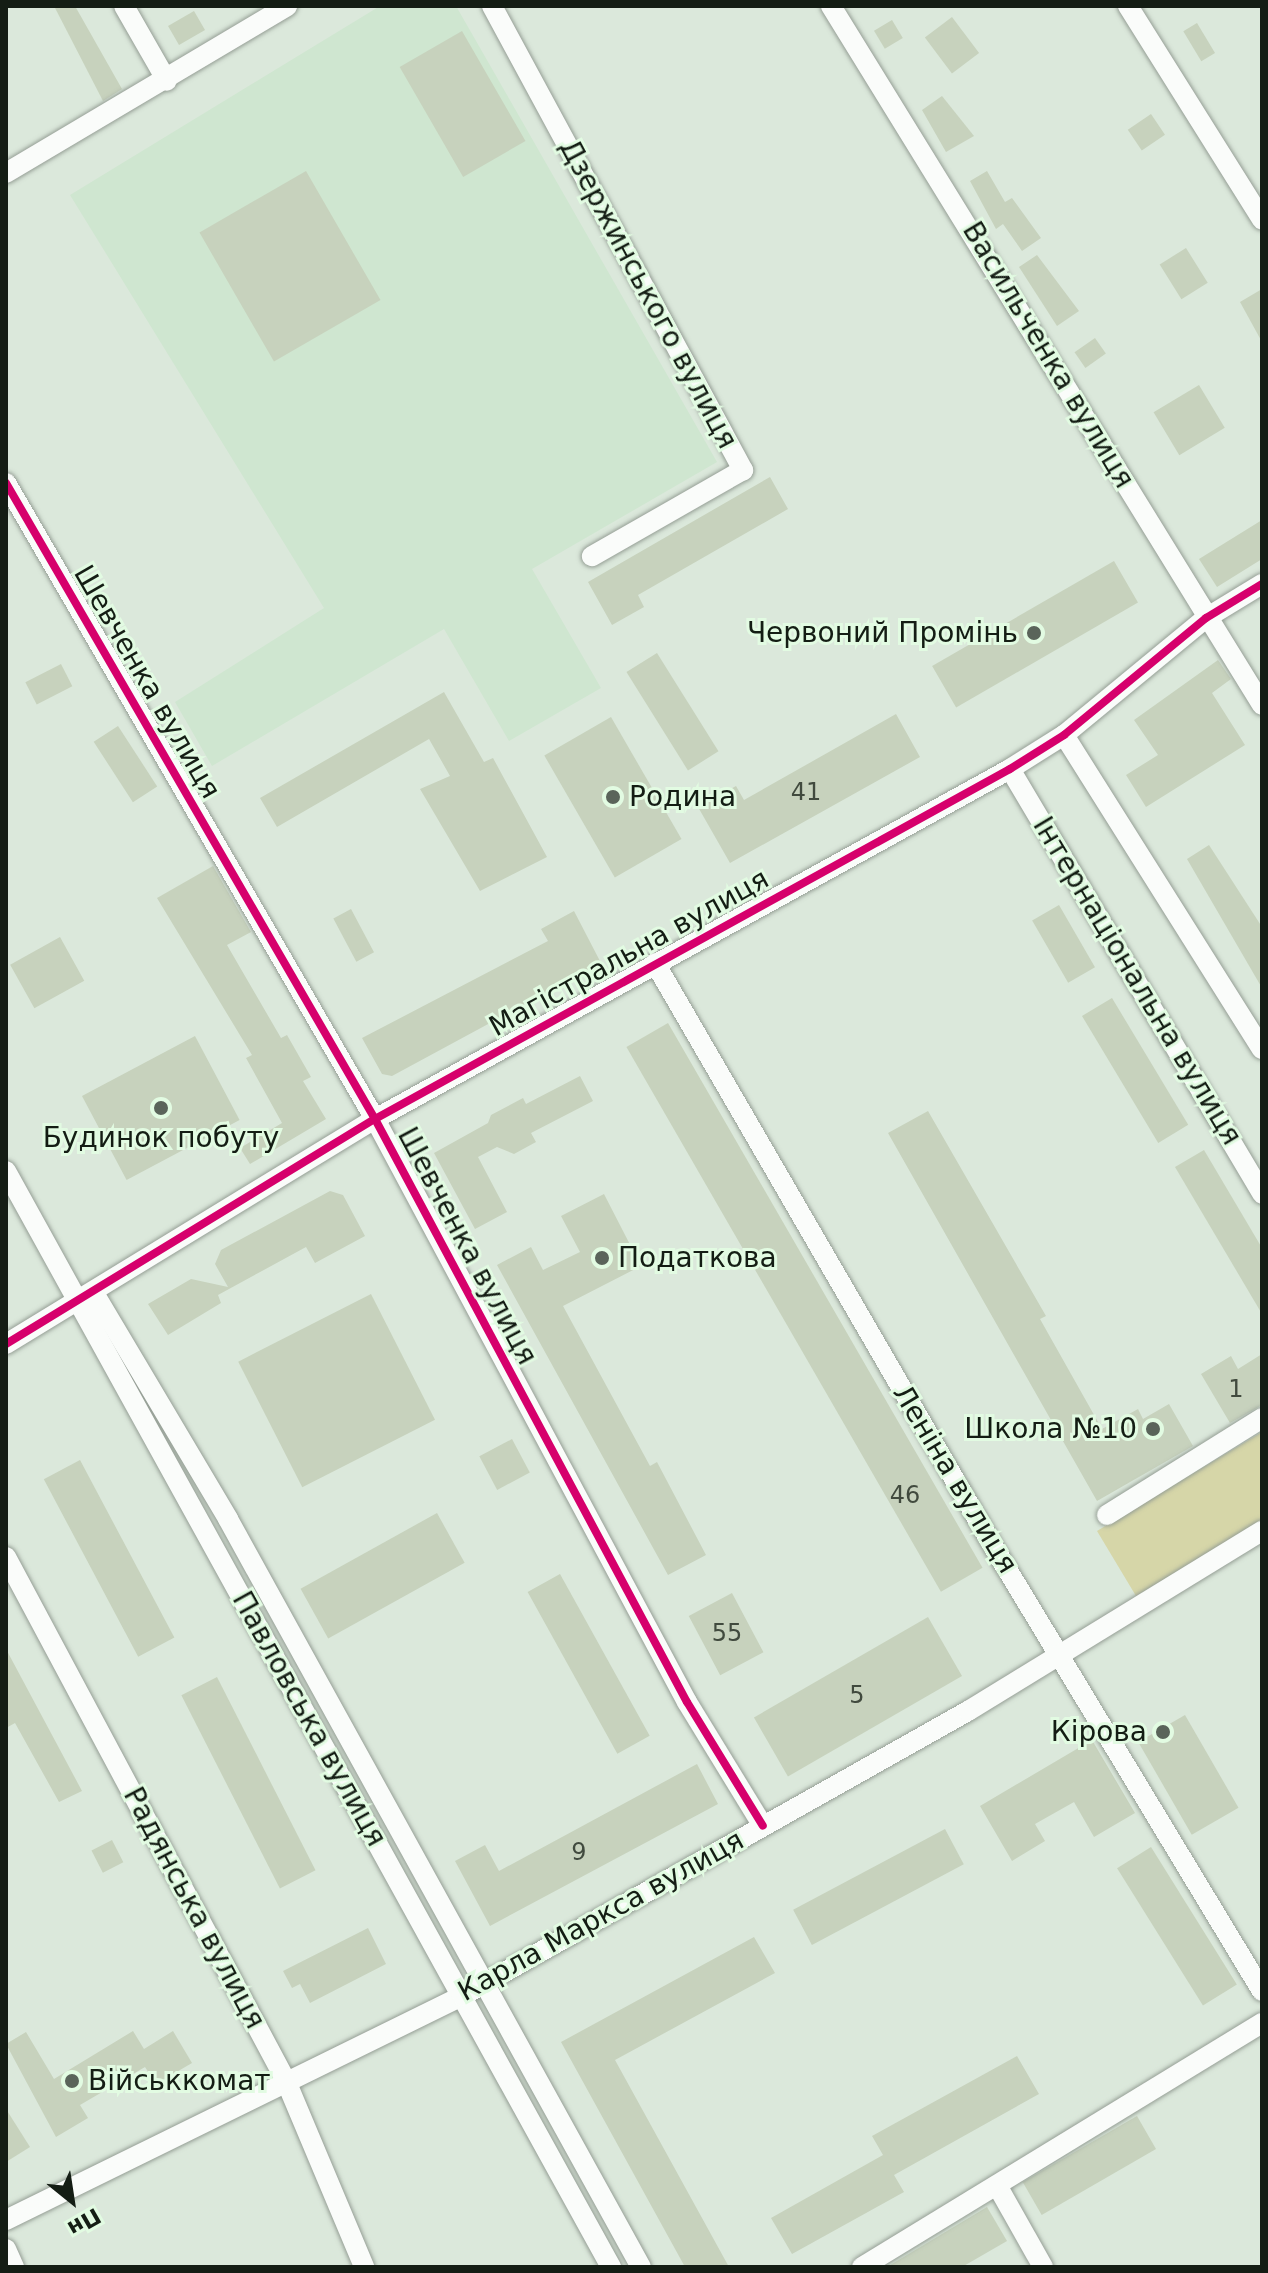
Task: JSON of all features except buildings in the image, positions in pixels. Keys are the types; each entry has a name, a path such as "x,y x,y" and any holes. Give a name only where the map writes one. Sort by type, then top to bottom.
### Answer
{"street":[{"path":"124,6 167,81"},
{"path":"6,173 167,81 287,6"},
{"name":"Дзержинського вулиця","path":"492,6 743,470 592,556"},
{"name":"Васильченка вулиця","path":"831,6 1062,375 1206,618 1262,705"},
{"path":"1128,6 1262,220"},
{"name":"Шевченка вулиця","path":"6,483 375,1119 687,1702 763,1826"},
{"name":"Магістральна вулиця","path":"6,1344 375,1119 1010,769 1064,735 1206,618 1262,584"},
{"path":"1064,735 1262,1049"},
{"name":"Інтернаціональна вулиця","path":"1010,769 1262,1194"},
{"name":"Леніна вулиця","path":"655,963 996,1551 1262,1991"},
{"name":"Павловська вулиця","path":"6,1171 228,1519 487,1981 641,2267"},
{"name":"Павловська вулиця","path":"86,1297 611,2267"},
{"path":"1107,1515 1262,1418"},
{"name":"Карла Маркса вулиця","path":"6,2220 462,1996 1062,1656 1262,1531"},
{"name":"Радянська вулиця","path":"6,1557 286,2081 364,2267"},
{"path":"862,2267 998,2187 1262,2023"},
{"path":"998,2187 1043,2267"},
{"path":"6,2249 14,2267"}],"shaded area":[{"path":"380,6 456,6 717,462 532,569 601,688 509,741 444,629 212,766 175,702 324,608 70,195"}],"green space":[{"path":"1262,1432 1262,1521 1136,1596 1097,1531"}],"cycle path":[{"path":"6,483 375,1119 687,1702 763,1826"},
{"path":"6,1344 375,1119 1010,769 1064,735 1206,618 1262,584"}],"place":[{"name":"Червоний Промінь","path":"1034,633"},
{"name":"Родина","path":"613,797"},
{"name":"Будинок побуту","path":"161,1108"},
{"name":"Податкова","path":"602,1258"},
{"name":"Школа №10","path":"1153,1429"},
{"name":"Кірова","path":"1163,1732"},
{"name":"Військкомат","path":"72,2081"}]}
